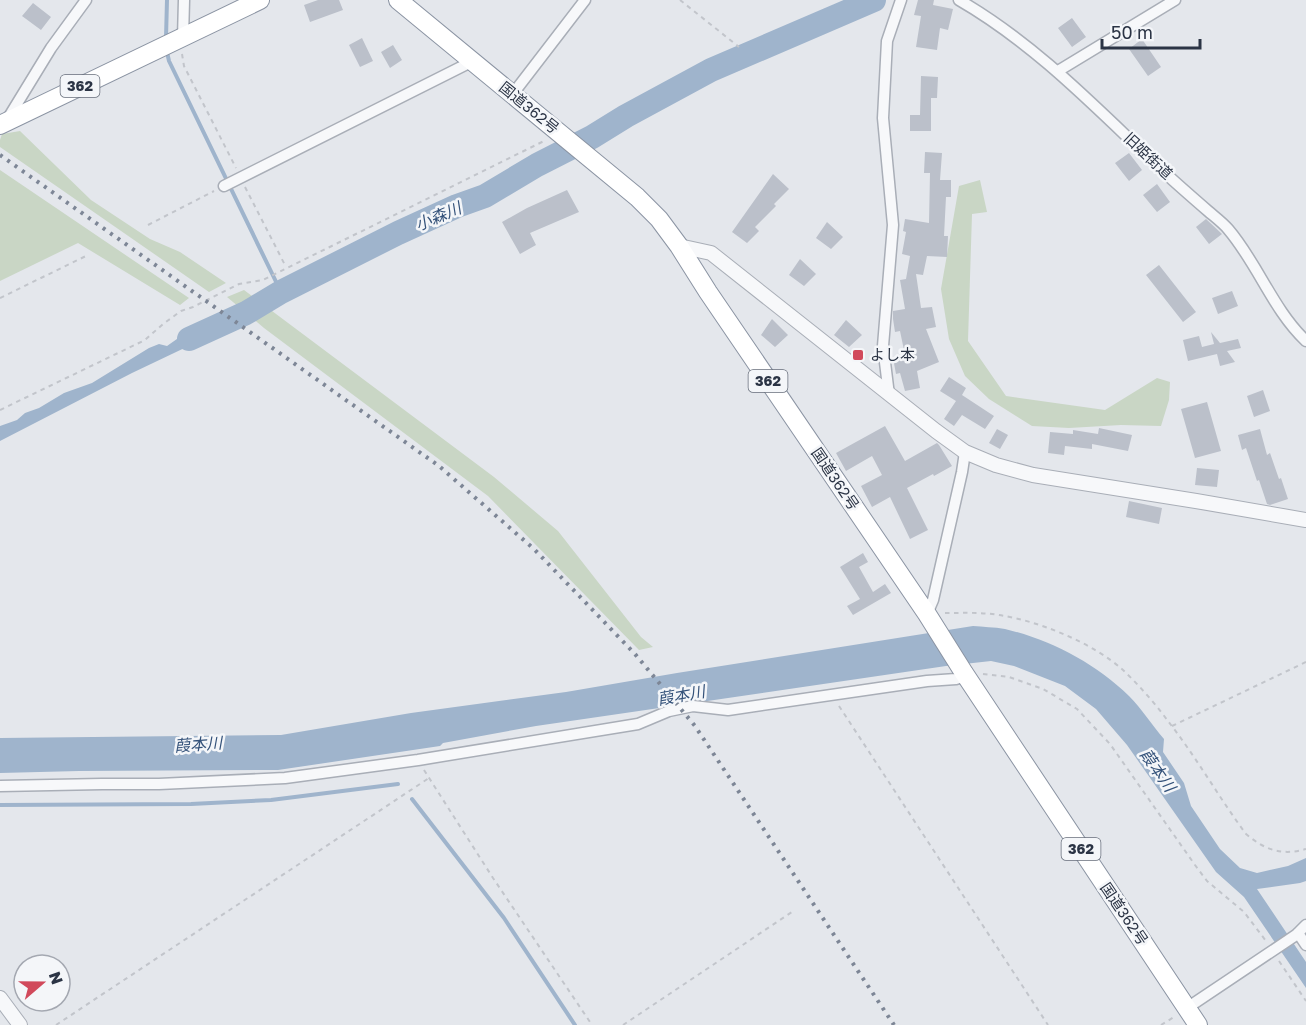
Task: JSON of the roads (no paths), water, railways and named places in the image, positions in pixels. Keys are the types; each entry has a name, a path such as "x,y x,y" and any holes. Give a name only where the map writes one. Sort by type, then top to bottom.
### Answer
{"highway":[{"name":"362","path":"2,124 260,0"},
{"name":"国道362号","path":"398,0 512,95 554,138 587,155 637,197 659,219 929,618 971,674 1198,1025"}],"street":[{"path":"2,124 12,113 51,48 86,0"},
{"path":"176,42 184,0"},
{"path":"512,95 585,0"},
{"path":"889,395 883,346 893,225 883,118 888,41 901,0"},
{"name":"旧姫街道","path":"959,0 981,13 1058,71 1228,228 1254,264 1273,298 1306,341"},
{"path":"1058,71 1175,0"},
{"path":"224,186 473,62"},
{"path":"679,246 711,253 889,395 965,452 996,465 1033,475 1306,520"},
{"path":"929,618 965,452"},
{"path":"0,786 159,784 285,778 638,724 669,711 693,706 728,710 927,681 956,679 971,674"},
{"path":"1187,1008 1297,934 1306,925"},
{"path":"1297,934 1306,945"},
{"path":"0,998 20,1025"}],"water":[{"path":"221,321 216,333 0,441 0,426 17,420 25,413 39,408 64,393 92,383 149,348 159,344 167,346 194,327"},
{"name":"葭本川","path":"973,626 1005,629 1039,639 1072,654 1116,684 1138,706 1164,739 1163,752 1184,783 1191,806 1220,849 1240,868 1257,873 1288,866 1306,858 1306,881 1257,889 1306,962 1306,988 1244,897 1216,872 1127,745 1096,709 1065,686 1014,666 991,661 536,726 443,743 440,746 278,770 0,773 0,738 281,735 411,713 566,692"}],"waterway":[{"path":"166,38 167,0"},
{"name":"小森川","path":"189,339 246,313 281,292 398,233 485,196 711,70 874,0"},
{"path":"167,52 169,61 281,292"},
{"path":"0,805 191,804 271,800 398,784"},
{"path":"412,799 504,918 575,1025"}],"railway":[{"path":"0,155 439,466 534,549 635,654 695,726 894,1025"}],"place":[{"name":"よし本","path":"858,355"}]}
